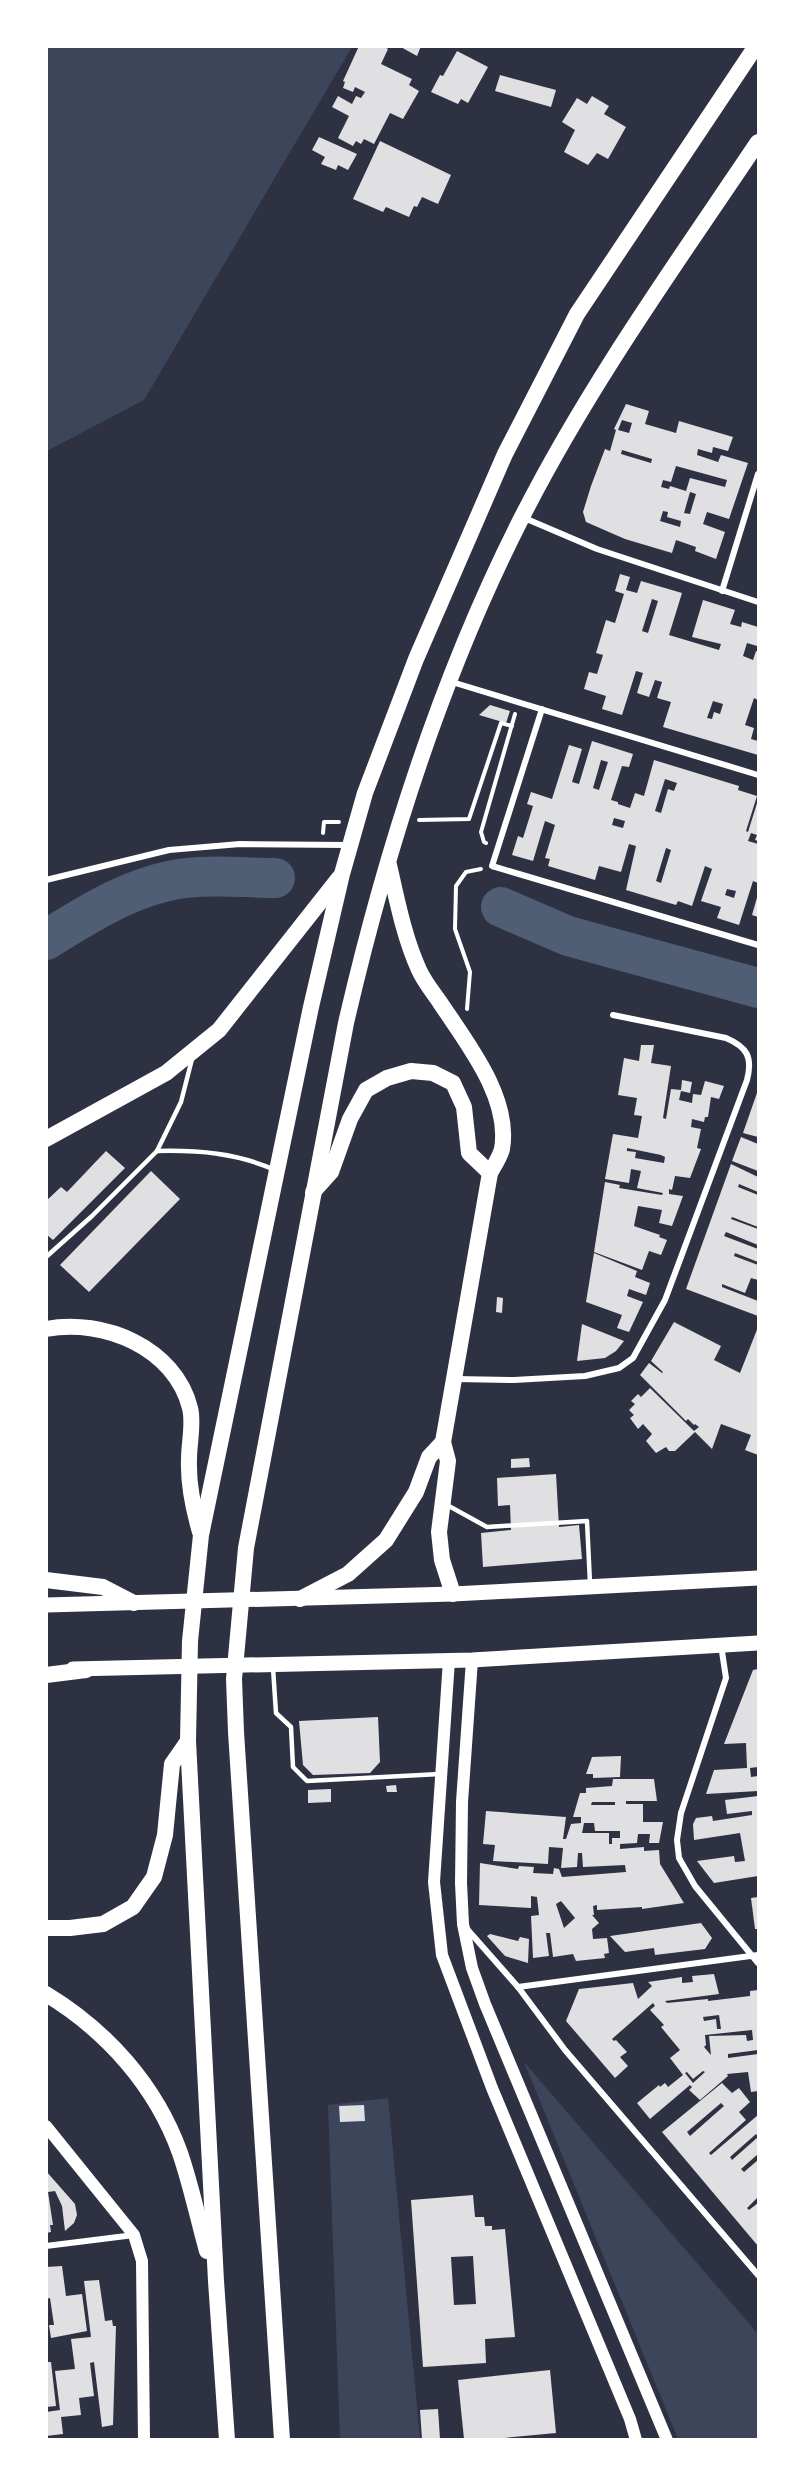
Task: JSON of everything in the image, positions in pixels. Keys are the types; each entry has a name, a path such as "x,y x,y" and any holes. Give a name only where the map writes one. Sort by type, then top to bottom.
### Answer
{"highway":[{"path":"227,2439 216,2281 188,1741 190,1641 201,1535 276,1171 342,874 365,793 416,659 505,454 577,314 756,46"},
{"path":"282,2439 234,1679 246,1548 313,1192 359,966 416,772 483,599 522,517 580,411 666,277 759,141"},
{"path":"388,864 406,935 420,972 465,1039 499,1101 503,1128 501,1151 490,1173 444,1442 448,1461 439,1532 442,1560 453,1594"},
{"path":"46,1139 166,1073 219,1030 342,874"},
{"path":"313,1192 331,1172 350,1119 366,1090 387,1078 411,1071 433,1073 453,1083 464,1107 469,1153 490,1173"},
{"path":"46,1329 60,1326 102,1330 141,1344 165,1363 183,1386 191,1411 189,1461 192,1504 201,1535"},
{"path":"300,1599 348,1574 386,1540 416,1491 429,1457 444,1442"},
{"path":"46,1580 103,1587 134,1603"},
{"path":"46,1675 86,1670"},
{"path":"46,1928 102,1924 133,1907 154,1877 165,1834 172,1764 188,1741"},
{"path":"46,1994 93,2027 131,2066 159,2106 180,2153 216,2281"},
{"path":"279,2396 290,2439"}],"main road":[{"path":"46,1605 453,1594 759,1578"},
{"path":"46,1668 86,1670 472,1660 759,1643"},
{"path":"449,1660 434,1882 442,1955 492,2088 630,2419 636,2439"},
{"path":"472,1660 462,1802 461,1883 463,1924 472,1968 667,2439"},
{"path":"46,2126 134,2235 142,2261 144,2439"}],"street":[{"path":"722,591 759,474"},
{"path":"522,517 597,549 759,602"},
{"path":"450,681 759,775"},
{"path":"542,709 492,866 759,945"},
{"path":"46,880 168,850 240,844 351,844"},
{"path":"454,1378 514,1380 585,1376 620,1368 633,1358 665,1300 747,1080 750,1064 739,1044 726,1038 613,1015"},
{"path":"720,1645 726,1678 681,1813 677,1840 679,1858 695,1886 755,1955 759,1963"},
{"path":"463,1924 518,1987 565,2050 759,2274"},
{"path":"518,1987 755,1955"},
{"path":"46,2246 134,2235"}],"lane":[{"path":"46,1257 85,1223 157,1151 181,1102 194,1050"},
{"path":"157,1151 186,1150 219,1153 249,1160 276,1171"},
{"path":"442,1502 487,1527 587,1521 591,1587"},
{"path":"267,1665 276,1713 291,1727 293,1767 307,1781 441,1774"}],"path":[{"path":"414,820 469,819 501,723 512,726 481,832 484,842 499,846"},
{"path":"324,822 347,822"},
{"path":"465,1039 470,972 455,930 456,886 466,872 492,866"}],"shaded area":[{"path":"47,46 352,47 144,400 47,451"},
{"path":"524,2062 758,2334 758,2439 678,2439"},
{"path":"388,2098 420,2439 340,2439 328,2105"}],"building":[{"path":"359,46 383,46 388,49 381,64 412,79 409,85 419,91 403,119 390,113 374,144 364,139 361,144 356,141 353,146 338,138 349,116 332,107 338,96 352,104 356,96 361,98 365,92 355,87 353,92 343,88 345,82 343,81"},
{"path":"399,46 421,46 417,56"},
{"path":"457,51 488,67 468,103 461,99 458,104 431,92"},
{"path":"500,75 556,90 551,107 495,91"},
{"path":"592,96 609,106 604,114 626,127 608,159 597,153 588,165 564,152 575,130 562,122 577,98 587,104"},
{"path":"319,137 357,154 348,170 338,165 336,170 321,164 325,157 312,150"},
{"path":"380,141 451,175 438,204 422,197 417,207 414,206 409,217 386,207 383,212 353,199"},
{"path":"626,404 649,411 645,424 676,433 679,421 733,437 728,451 713,447 712,453 698,449 697,455 718,462 721,455 748,463 729,519 707,512 703,524 725,532 716,559 695,551 696,547 676,540 672,553 625,539 586,522 583,512 605,449 610,451 616,430 614,429","holes":["622,420 632,423 629,433 618,430","622,450 652,459 651,463 621,454","676,466 727,480 725,487 690,478 686,491 670,486 669,489 661,487 663,480 671,482","690,492 696,494 690,514 684,513","663,511 668,512 667,517 681,521 680,527 660,521"]},
{"path":"620,574 630,577 626,590 637,593 641,581 682,593 669,635 719,650 721,644 692,637 703,600 735,610 730,624 741,627 742,622 758,627 757,646 747,643 743,656 753,660 756,651 758,652 758,700 754,698 745,725 754,728 751,739 758,741 758,755 663,727 671,702 657,698 662,682 655,680 649,697 637,693 643,673 636,671 622,715 602,709 606,696 584,689 589,672 597,674 603,655 596,653 606,620 615,623 624,594 615,591","holes":["652,599 658,601 648,633 642,631","713,701 723,704 720,714 714,712 712,719 707,718"]},
{"path":"490,705 510,711 506,723 479,715"},
{"path":"592,741 633,754 629,767 622,766 611,800 630,808 635,793 644,796 654,760 739,786 738,790 757,796 746,831 748,832 758,800 758,841 755,840 757,835 751,833 748,841 758,844 758,883 753,881 739,925 717,918 721,907 701,901 712,869 705,866 692,906 678,901 676,905 626,890 636,846 629,844 621,872 599,866 595,880 548,866 550,859 545,858 555,825 545,821 533,861 512,855 518,836 523,838 533,806 527,804 531,792 552,799 569,745 582,749 572,782 579,784","holes":["601,760 608,762 599,790 593,788","665,779 677,783 674,791 668,789 661,813 655,811","614,818 625,821 623,828 612,825","666,848 671,850 661,883 656,881","727,889 736,891 734,898 725,895"]},
{"path":"758,894 758,917 752,915"},
{"path":"641,1045 654,1045 651,1063 671,1066 663,1118 666,1119 671,1089 681,1090 682,1080 692,1082 690,1093 681,1091 679,1100 692,1103 693,1094 701,1095 705,1081 724,1086 719,1099 711,1097 708,1117 705,1117 704,1122 692,1119 691,1127 701,1129 697,1148 701,1149 690,1178 675,1176 672,1190 669,1189 669,1194 683,1196 672,1226 659,1223 662,1210 638,1206 634,1226 660,1235 659,1237 667,1240 661,1255 649,1251 642,1270 594,1252 605,1182 620,1185 619,1188 662,1195 663,1193 637,1188 641,1171 631,1169 629,1183 605,1179 613,1134 638,1138 642,1116 634,1115 637,1098 618,1095 624,1058 639,1061","holes":["627,1148 665,1157 664,1163 635,1158 636,1152 627,1151"]},
{"path":"758,1090 758,1137 743,1133"},
{"path":"741,1137 758,1144 758,1171 732,1161"},
{"path":"106,1151 125,1168 53,1240 46,1234 46,1201 61,1187 67,1192"},
{"path":"731,1164 758,1177 758,1192 739,1184 738,1187 758,1195 758,1227 732,1217 731,1219 758,1229 758,1245 726,1232 724,1236 758,1249 758,1262 735,1253 734,1256 758,1265 758,1280 751,1278 745,1293 722,1284 722,1287 758,1301 758,1316 686,1289"},
{"path":"151,1171 180,1199 89,1292 60,1265"},
{"path":"594,1253 637,1271 635,1277 650,1283 646,1295 629,1289 627,1296 643,1302 629,1332 617,1328 622,1315 586,1302"},
{"path":"497,1297 503,1298 502,1313 496,1312"},
{"path":"674,1322 721,1346 714,1360 740,1373 758,1327 758,1455 745,1450 751,1435 721,1424 712,1449 695,1432 675,1451 669,1451 666,1447 656,1453 646,1441 652,1434 643,1424 638,1429 630,1418 634,1415 629,1410 635,1404 631,1401 638,1394 641,1397 650,1388 694,1431 699,1427 688,1419 686,1421 640,1375 649,1363 663,1372 651,1361"},
{"path":"582,1324 624,1341 616,1351 605,1358 577,1361"},
{"path":"529,1458 530,1467 511,1468 511,1459"},
{"path":"556,1474 559,1527 579,1525 582,1559 483,1567 481,1533 511,1530 510,1505 498,1506 497,1478"},
{"path":"758,1669 758,1767 750,1768 751,1777 758,1776 758,1791 706,1794 714,1770 747,1768 746,1743 724,1744 753,1670"},
{"path":"378,1717 380,1762 370,1773 313,1775 303,1765 299,1721"},
{"path":"621,1756 620,1777 593,1778 593,1774 586,1774 592,1757"},
{"path":"613,1779 654,1779 657,1801 626,1801 626,1804 643,1804 643,1822 663,1822 659,1843 649,1843 650,1834 638,1834 637,1843 620,1844 620,1849 644,1847 644,1851 659,1850 660,1864 684,1903 642,1909 642,1907 597,1910 597,1905 593,1906 594,1915 592,1915 599,1923 592,1929 593,1939 607,1938 609,1953 604,1954 605,1958 576,1961 573,1954 553,1957 550,1933 546,1933 549,1956 533,1958 531,1916 539,1915 537,1897 531,1896 531,1908 479,1905 480,1863 518,1869 519,1866 534,1867 533,1873 553,1874 554,1868 559,1869 562,1877 626,1872 625,1865 583,1867 582,1853 578,1853 577,1867 561,1868 563,1848 549,1847 548,1864 493,1861 495,1845 483,1844 486,1811 566,1817 563,1839 566,1839 571,1824 581,1823 581,1817 573,1817 580,1793 586,1793 586,1788 612,1786","holes":["592,1802 615,1802 615,1805 591,1805","584,1823 594,1823 595,1831 620,1831 620,1838 612,1838 612,1844 609,1844 609,1833 582,1833","561,1901 575,1918 564,1928 556,1904"]},
{"path":"396,1785 397,1792 387,1792 386,1786"},
{"path":"331,1789 331,1802 308,1803 308,1790"},
{"path":"758,1796 758,1876 714,1883 697,1861 734,1856 735,1862 745,1861 740,1833 694,1840 693,1824 696,1818 712,1816 713,1821 752,1815 752,1811 727,1814 725,1800"},
{"path":"758,1897 758,1929 755,1929 751,1898"},
{"path":"701,1923 712,1938 705,1949 655,1955 654,1948 625,1952 610,1936"},
{"path":"490,1934 518,1941 520,1937 529,1939 528,1963 505,1956 487,1936"},
{"path":"714,1974 719,1994 665,2001 667,2003 750,1996 750,1991 758,1990 758,2050 728,2054 728,2058 758,2054 758,2091 751,2092 748,2072 727,2074 728,2076 700,2100 689,2090 692,2087 690,2085 650,2119 637,2103 659,2085 660,2087 665,2083 668,2087 683,2075 670,2058 680,2050 661,2027 664,2025 650,2010 655,2006 653,2003 612,2039 616,2040 627,2052 620,2057 628,2066 615,2078 566,2021 579,1989 633,1983 638,1999 652,1986 648,1982 682,1977 682,1983 693,1982 692,1976","holes":["719,2015 721,2029 717,2029 716,2019 704,2021 703,2017","752,2030 753,2040 747,2041 746,2035 709,2036 711,2055 704,2047 706,2045 705,2035","703,2071 705,2072 693,2083 685,2073 687,2072 693,2079"]},
{"path":"722,2083 732,2093 739,2088 750,2102 739,2112 746,2120 709,2153 711,2155 758,2115 758,2137 758,2154 741,2169 744,2172 758,2160 758,2197 747,2208 749,2210 758,2203 758,2246 662,2132","holes":["721,2103 724,2106 690,2136 687,2132","756,2134 758,2137 732,2160 730,2157"]},
{"path":"364,2105 365,2121 340,2122 339,2106"},
{"path":"46,2171 75,2204 77,2215 74,2223 65,2231 62,2206 55,2191 48,2192 53,2225 50,2225 51,2232 46,2233"},
{"path":"473,2195 475,2217 484,2217 485,2226 492,2226 492,2230 505,2229 515,2337 485,2339 486,2363 423,2367 411,2200","holes":["473,2256 476,2304 454,2305 451,2257"]},
{"path":"62,2266 66,2296 82,2294 87,2331 51,2338 49,2325 54,2325 50,2298 46,2299 46,2267"},
{"path":"99,2280 105,2321 112,2320 113,2326 116,2326 113,2425 102,2427 94,2362 90,2363 94,2396 79,2398 81,2415 61,2417 63,2434 46,2436 46,2412 60,2410 55,2371 75,2369 71,2339 91,2337 84,2281"},
{"path":"46,2362 51,2362 56,2406 46,2407"},
{"path":"550,2370 556,2433 493,2439 464,2439 458,2380"},
{"path":"438,2409 440,2439 422,2439 420,2410"}],"waterway":[{"path":"46,940 113,901 167,881 208,876 275,878"},
{"path":"501,907 568,936 758,988"}]}
